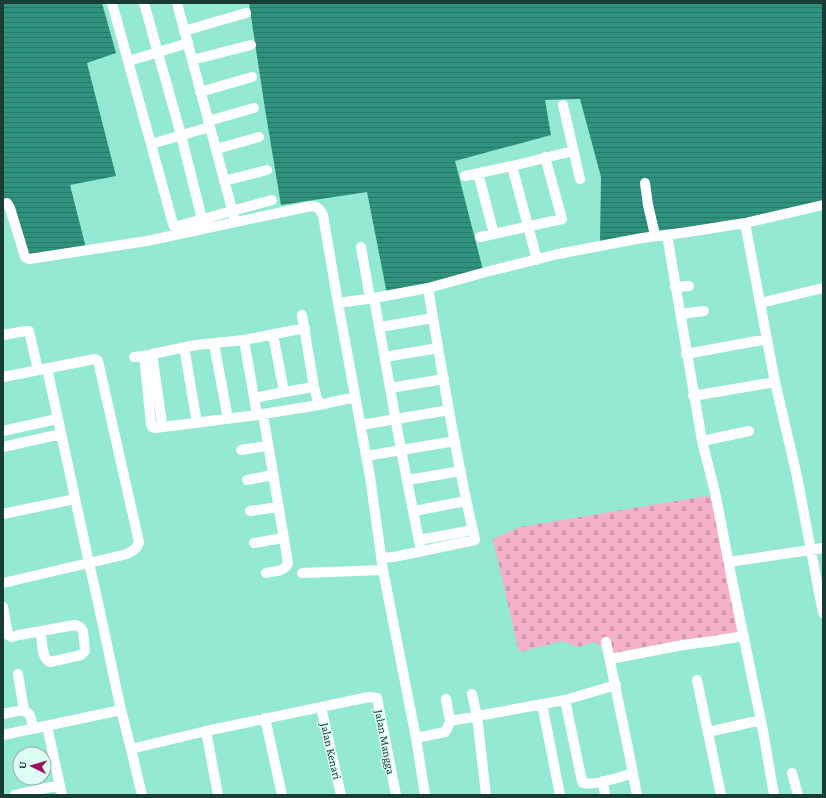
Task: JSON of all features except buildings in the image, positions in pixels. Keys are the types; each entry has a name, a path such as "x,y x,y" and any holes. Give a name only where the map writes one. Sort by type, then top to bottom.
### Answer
{"street":[{"path":"112,3 174,226 232,212 272,200"},
{"path":"144,3 181,135 202,219"},
{"path":"177,3 235,222"},
{"path":"184,31 246,14"},
{"path":"129,61 188,43"},
{"path":"192,60 251,45"},
{"path":"200,92 252,77"},
{"path":"563,105 580,179"},
{"path":"151,144 181,135 254,108"},
{"path":"216,149 259,137"},
{"path":"465,176 573,151"},
{"path":"480,237 562,219 545,157"},
{"path":"512,166 537,260"},
{"path":"224,181 267,170"},
{"path":"478,173 494,234"},
{"path":"645,183 648,205 655,235"},
{"path":"3,204 7,203 10,208 25,257 30,259 147,241 312,206 319,208 323,215 366,456 383,570 416,738 425,795"},
{"path":"338,303 428,288 558,254 655,235 688,232 746,223 823,205"},
{"path":"746,223 774,382 796,472 823,613"},
{"path":"667,234 693,396 702,441 715,492 761,720 774,795"},
{"path":"361,247 372,298 380,326 401,450 421,551"},
{"path":"675,287 689,286"},
{"path":"381,558 394,557 475,540 449,410 428,288"},
{"path":"760,303 823,288"},
{"path":"680,314 704,311"},
{"path":"302,315 314,387 319,405"},
{"path":"380,326 433,318"},
{"path":"305,328 244,340 184,347 143,356 161,415 163,427 228,419 355,398"},
{"path":"3,335 26,330 29,331 58,419 60,434 121,710 142,795"},
{"path":"273,334 284,392"},
{"path":"686,354 767,339"},
{"path":"244,340 254,398 260,414 267,446 288,565 285,569 266,573"},
{"path":"214,344 228,419"},
{"path":"184,347 197,423"},
{"path":"386,357 438,348"},
{"path":"3,377 95,359 99,361 139,542 137,548 130,553 3,583"},
{"path":"390,388 444,378"},
{"path":"693,396 774,382"},
{"path":"254,398 314,387"},
{"path":"360,425 449,410"},
{"path":"3,431 58,419"},
{"path":"702,441 749,431"},
{"path":"3,447 60,434"},
{"path":"366,456 455,441"},
{"path":"241,450 267,446"},
{"path":"408,480 461,471"},
{"path":"247,480 272,475"},
{"path":"3,514 75,499"},
{"path":"414,511 466,501"},
{"path":"250,511 278,507"},
{"path":"419,540 473,530"},
{"path":"254,543 283,538"},
{"path":"728,562 823,548"},
{"path":"302,573 383,570"},
{"path":"3,608 8,636 12,637 75,625 80,627 82,631 85,651 82,655 50,662 47,661 44,657 41,632"},
{"path":"610,659 683,645 744,636"},
{"path":"606,642 616,685 637,795"},
{"path":"18,674 24,710 29,714 33,729"},
{"path":"697,680 721,795"},
{"path":"450,721 565,700 616,685"},
{"path":"472,694 477,716 486,795"},
{"name":"Jalan Mangga","path":"321,707 369,697 377,698 396,795"},
{"path":"416,738 445,732 450,721 446,699"},
{"path":"565,700 583,783 586,784 603,781 633,774"},
{"path":"542,704 560,795"},
{"path":"131,749 206,731 321,707"},
{"name":"Jalan Kenari","path":"321,707 341,795"},
{"path":"3,714 24,710"},
{"path":"3,736 121,710"},
{"path":"265,718 282,795"},
{"path":"708,732 761,720"},
{"path":"47,726 62,795"},
{"path":"206,731 218,795"},
{"path":"792,772 798,795"},
{"path":"603,781 605,795"},
{"path":"15,795 60,785"}],"green space":[{"path":"706,496 711,498 715,504 738,634 613,655 595,642 578,647 562,641 519,652 493,539 520,527"}],"shaded area":[{"path":"3,3 102,3 116,53 87,63 116,176 70,185 86,248 27,256 12,201 3,200"},
{"path":"249,3 823,3 823,204 740,221 600,242 601,177 580,99 545,100 551,135 455,161 483,270 387,294 367,192 281,205"}]}
